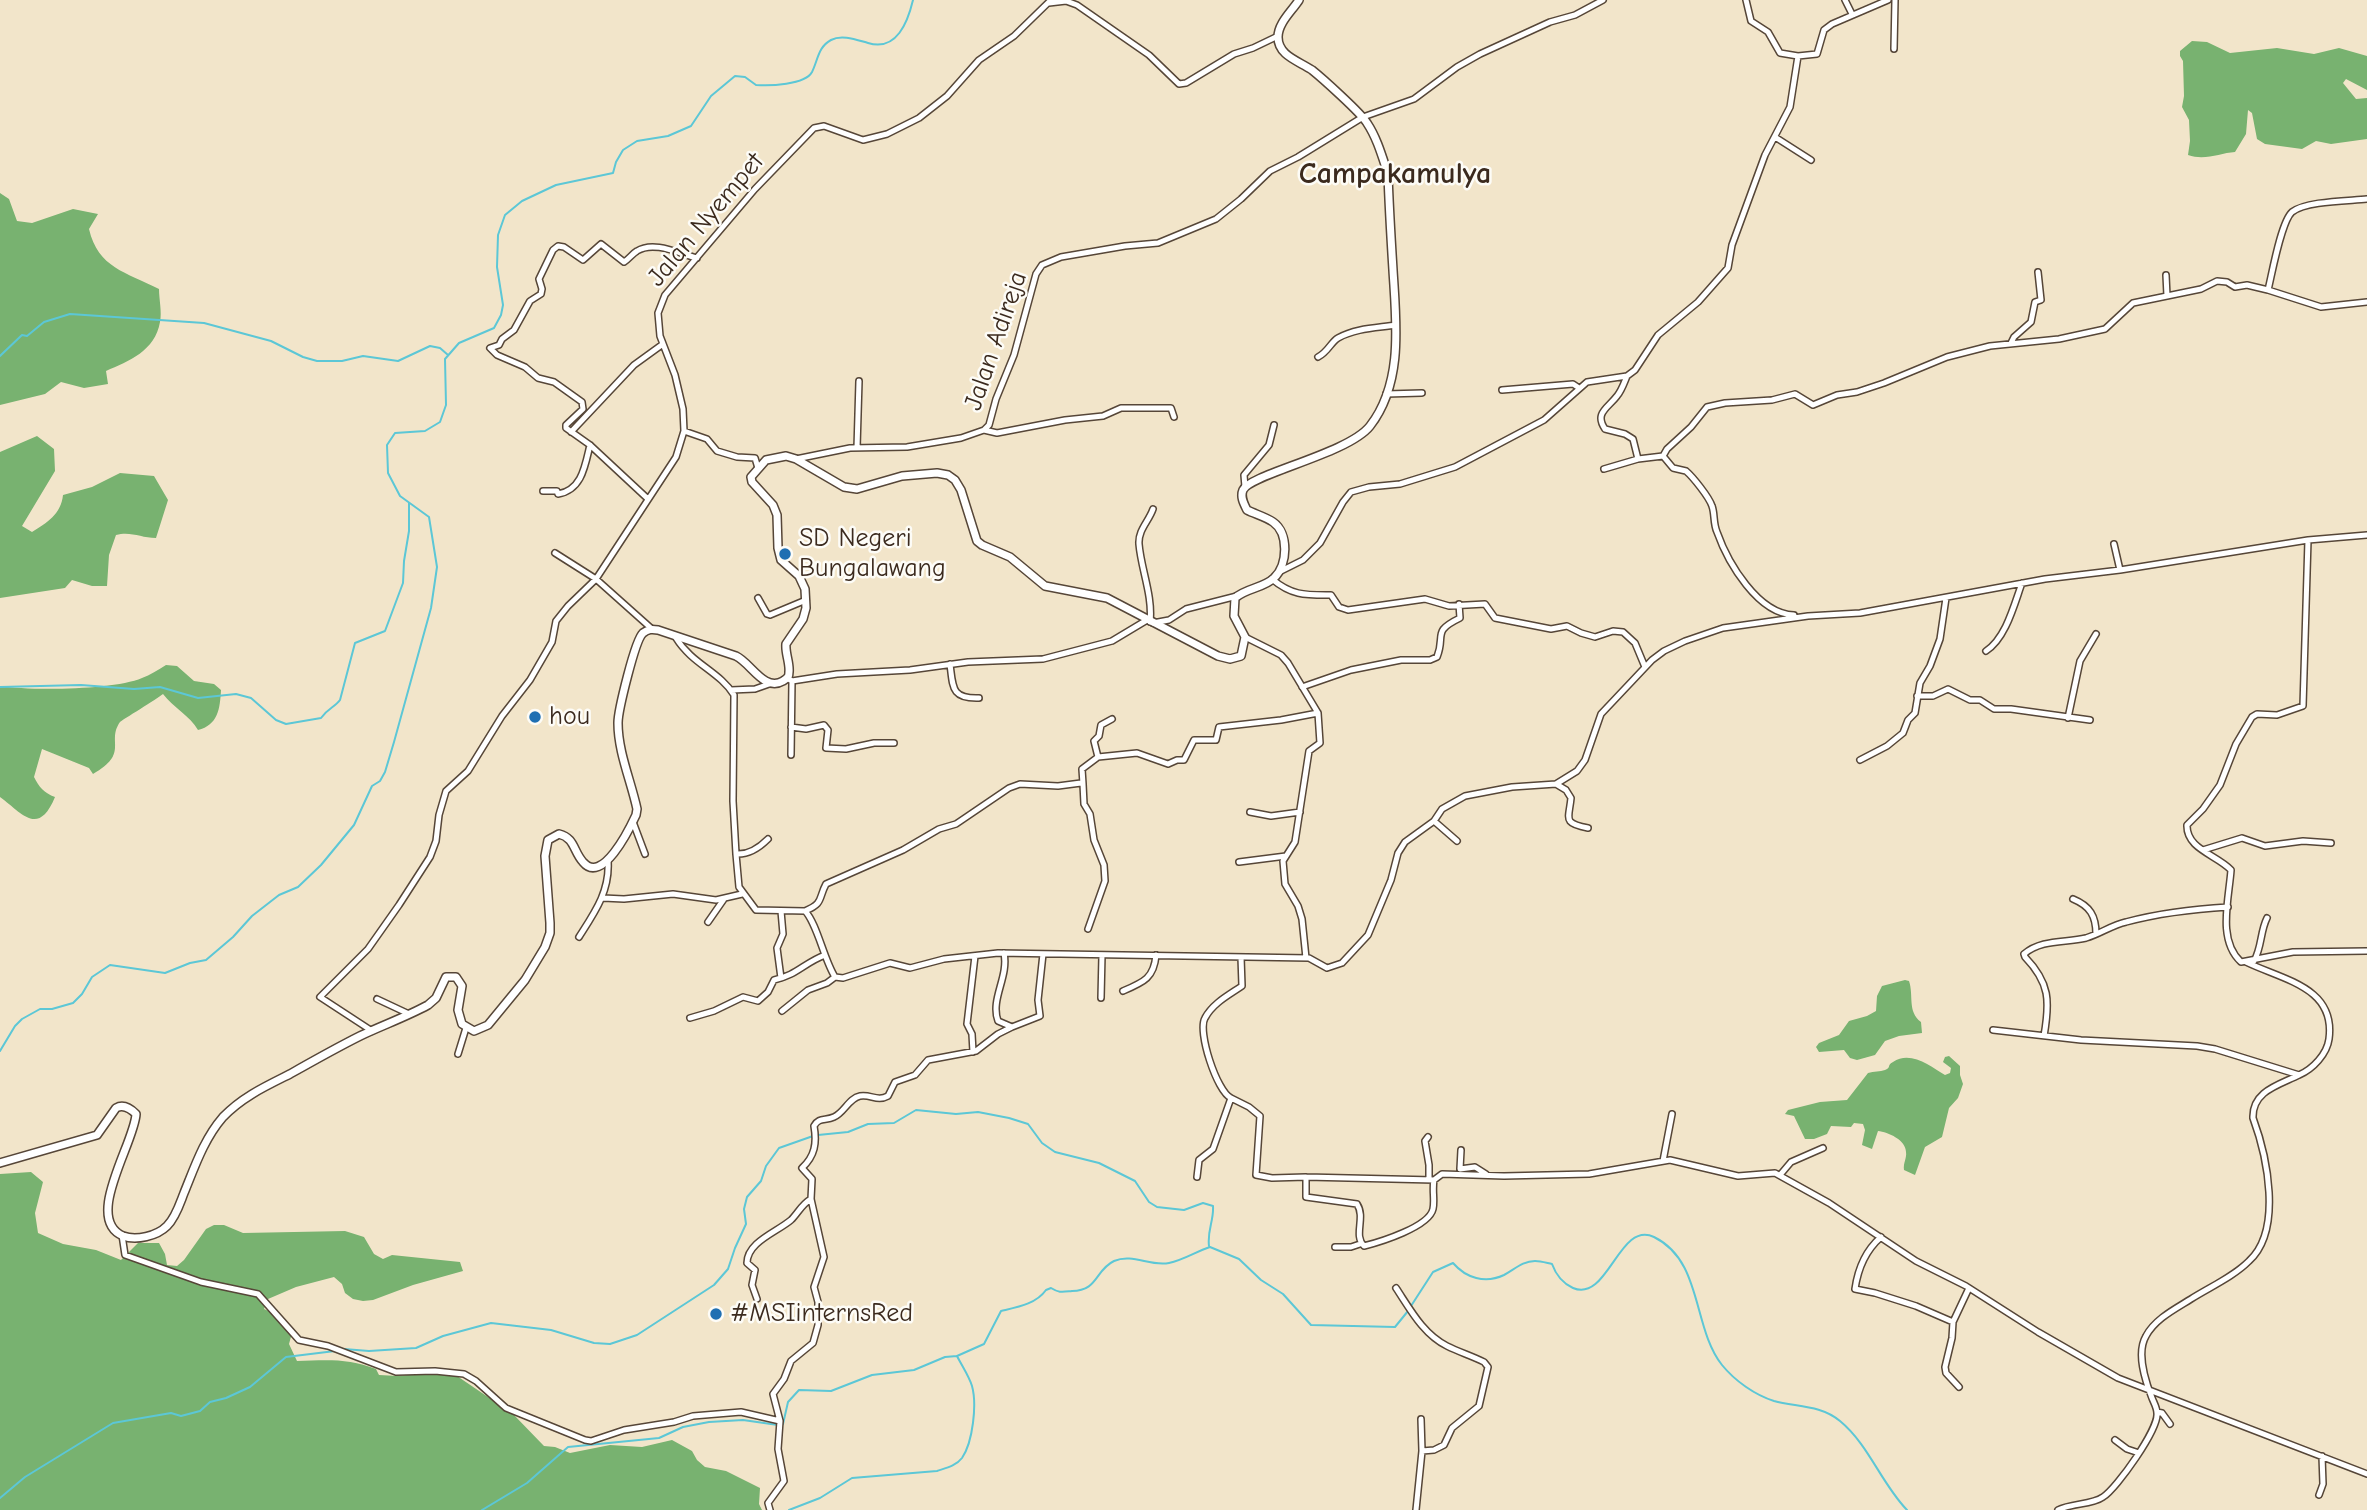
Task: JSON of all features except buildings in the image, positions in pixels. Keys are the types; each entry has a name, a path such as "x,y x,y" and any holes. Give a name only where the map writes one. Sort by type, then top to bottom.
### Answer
{"street":[{"path":"1245,488 1253,481 1361,436 1371,425 1392,375 1396,325 1388,174 1380,150 1363,117 1312,70 1286,54 1279,45 1278,36 1284,20 1299,0"},
{"path":"1363,117 1415,99 1457,67 1480,54 1550,22 1575,15 1604,0"},
{"path":"1746,0 1751,21 1768,32 1780,53 1798,56 1816,54 1824,30 1852,14 1888,0"},
{"path":"1846,0 1852,14"},
{"path":"1894,49 1895,0"},
{"path":"1050,1 1066,1 1077,5 1149,55 1179,85 1234,54 1278,36"},
{"name":"Jalan Nyempet","path":"372,1031 320,997 368,949 399,905 436,841 439,815 446,791 468,771 502,716 537,668 552,642 556,621 596,579 676,457 684,431 679,387 663,344 658,320 662,300 755,189 814,128 824,126 863,140 887,134 919,118 947,96 979,60 1014,36 1050,1"},
{"path":"1638,459 1633,439 1625,433 1605,429 1601,418 1602,411 1618,395 1628,376 1635,370 1658,335 1698,302 1728,268 1732,245 1765,155 1790,107 1798,56"},
{"name":"Jalan Adireja","path":"796,459 857,448 907,447 961,438 984,430 989,425 996,399 1014,355 1036,274 1042,265 1061,257 1157,243 1216,219 1270,171 1363,117"},
{"path":"1774,137 1811,159"},
{"path":"2268,290 2285,224 2293,211 2312,205 2367,199"},
{"path":"648,499 590,445 565,426 583,409 582,402 552,381 538,378 525,367 489,350 513,332 528,304 541,294 539,279 553,250 561,246 583,260 601,244 626,262 639,250 665,247 697,258"},
{"path":"2011,343 2014,337 2031,323 2035,302 2041,300 2038,272"},
{"path":"2166,275 2167,296"},
{"path":"1664,456 1667,449 1691,427 1707,407 1772,400 1795,394 1814,405 1837,395 1884,383 1947,357 1990,346 2059,339 2105,329 2133,303 2201,289 2217,281 2227,282 2235,287 2247,285 2268,290 2321,307 2367,302"},
{"path":"1318,357 1326,352 1334,339 1350,332 1396,325"},
{"path":"571,432 634,365 663,344"},
{"path":"730,690 755,689 772,683 837,674 910,670 994,660 1043,659 1112,641 1150,621 1169,620 1185,609 1237,596 1303,561 1320,543 1351,492 1400,484 1455,467 1544,420 1587,383 1628,376"},
{"path":"857,448 859,381"},
{"path":"1502,390 1573,384 1579,388"},
{"path":"1386,394 1422,394"},
{"path":"984,430 998,433 1051,422 1103,416 1121,408 1171,408 1174,417"},
{"path":"1274,425 1269,446 1244,475 1242,499 1247,510 1271,520 1282,534 1284,554 1279,572"},
{"path":"684,431 707,439 717,451 734,457 755,458 758,468"},
{"path":"543,491 562,494 579,481 583,476 590,445"},
{"path":"1604,469 1638,459 1664,456"},
{"path":"1664,456 1672,468 1686,471 1710,502 1721,542 1737,573 1746,584 1779,613 1808,616"},
{"path":"791,755 786,644 803,619 805,589 799,576 781,559 777,515 773,505 751,482 751,477 758,468 774,457 796,459 844,487 857,489 902,476 937,473 948,475 961,490 977,541 1010,557 1045,586 1107,598 1225,659 1241,656 1245,637"},
{"path":"1150,621 1150,604 1138,542 1142,526 1148,522 1153,509"},
{"path":"782,1011 808,990 835,977 843,978 890,963 910,968 944,959 1004,953 1306,958 1327,968 1342,963 1368,935 1401,847 1434,821 1442,809 1465,796 1512,787 1556,784 1580,768 1601,714 1645,667 1664,651 1685,641 1723,628 1808,616 1860,614 2022,583 2308,540 2367,535"},
{"path":"2057,1510 2094,1501 2111,1491 2139,1453 2157,1421 2141,1348 2148,1332 2172,1310 2249,1261 2262,1243 2270,1195 2269,1177 2253,1109 2260,1096 2311,1068 2328,1044 2328,1013 2319,999 2309,990 2238,959 2227,937 2231,870 2190,840 2187,825 2203,809 2220,785 2228,760 2247,723 2256,715 2277,715 2303,706 2308,540"},
{"path":"2114,544 2120,570"},
{"path":"555,553 596,579 652,629 744,660 755,673 772,683"},
{"path":"1272,579 1285,590 1304,595 1331,595 1339,607 1348,610 1425,599 1449,606 1485,604 1499,619 1550,629 1567,626 1595,637 1613,631 1623,632 1635,643 1645,667"},
{"path":"1986,651 1993,647 2006,625 2022,583"},
{"path":"1237,596 1233,602 1234,615 1245,637 1281,655 1318,713 1320,743 1309,751 1295,842 1283,862 1285,884 1298,905 1306,958"},
{"path":"758,598 769,615 806,600"},
{"path":"1860,760 1887,746 1904,732 1908,720 1915,713 1921,679 1930,666 1940,639 1946,598"},
{"path":"1302,687 1351,670 1407,659 1430,660 1437,657 1443,629 1460,618 1459,604"},
{"path":"0,1163 97,1135 116,1108 130,1108 136,1114 135,1126 111,1189 107,1207 109,1222 113,1229 122,1235 138,1238 155,1234 168,1226 205,1143 224,1116 256,1091 436,998 446,977 456,977 462,986 459,1020 466,1028 481,1030 488,1025 525,980 545,947 550,933 545,856 548,840 559,834 565,836 572,841 582,862 590,868 598,868 608,861 633,822 637,809 620,744 618,722 639,638 652,629"},
{"path":"2068,718 2080,661 2096,634"},
{"path":"676,638 686,653 730,690 734,701 733,790 736,854 742,894 756,910 805,911 820,902 825,884 903,850 939,829 956,824 1009,788 1027,784 1083,784"},
{"path":"950,665 953,687 958,694 964,698 979,698"},
{"path":"1917,696 1933,696 1948,689 1970,700 1980,700 1994,709 2090,720"},
{"path":"1087,929 1105,881 1104,865 1094,840 1090,814 1084,804 1082,769 1098,757 1141,753 1156,761 1170,764 1184,760 1194,740 1216,740 1219,727 1318,713"},
{"path":"1098,757 1093,743 1099,736 1101,724 1112,719"},
{"path":"791,727 809,729 824,725 828,730 826,748 846,749 874,743 894,743"},
{"path":"1556,784 1566,790 1572,800 1567,814 1570,821 1588,828"},
{"path":"1250,812 1270,816 1300,812"},
{"path":"1434,821 1457,841"},
{"path":"633,822 645,854"},
{"path":"2203,850 2242,838 2265,846 2303,841 2331,843"},
{"path":"736,854 760,847 768,839"},
{"path":"1239,862 1286,856"},
{"path":"579,937 603,898 608,882 608,861"},
{"path":"603,898 624,899 673,894 711,900 742,894"},
{"path":"708,922 724,899"},
{"path":"2073,899 2089,907 2096,934"},
{"path":"2044,1036 2047,990 2039,972 2024,954 2036,947 2096,934 2123,922 2165,913 2228,907"},
{"path":"781,911 783,934 778,948 781,978"},
{"path":"805,911 810,916 835,977"},
{"path":"2254,961 2261,947 2267,918"},
{"path":"2246,962 2292,952 2367,951"},
{"path":"1004,953 1007,968 996,1016 998,1021 1012,1027"},
{"path":"770,1510 768,1503 784,1481 778,1449 780,1421 773,1394 784,1379 791,1361 813,1343 818,1325 818,1302 814,1287 824,1257 811,1199 812,1179 802,1168 812,1155 816,1143 814,1126 817,1121 836,1117 857,1096 878,1100 888,1096 895,1082 915,1075 928,1060 973,1052 1012,1027 1040,1016 1038,1000 1043,954"},
{"path":"690,1018 743,997 758,1001 766,994 774,980 793,975 813,960 825,955"},
{"path":"1101,998 1102,955"},
{"path":"1123,991 1141,984 1153,972 1156,955"},
{"path":"973,1052 972,1034 967,1024 975,956"},
{"path":"1241,957 1242,986 1220,999 1203,1023 1212,1069 1223,1092 1260,1116 1256,1175 1272,1178 1431,1180 1442,1174 1589,1174 1670,1160 1738,1176 1764,1172 1780,1175 1923,1265 1969,1288 2118,1378 2367,1474"},
{"path":"377,999 408,1014"},
{"path":"458,1054 466,1028"},
{"path":"1993,1030 2197,1046 2216,1049 2299,1075"},
{"path":"1197,1177 1199,1160 1213,1149 1231,1098"},
{"path":"1663,1161 1672,1114"},
{"path":"1335,1247 1360,1244 1364,1246 1389,1240 1428,1218 1434,1208 1425,1141 1428,1137"},
{"path":"1780,1175 1791,1162 1823,1148"},
{"path":"1461,1150 1460,1168 1475,1167 1488,1176"},
{"path":"1306,1177 1306,1197 1358,1205 1362,1215 1360,1244"},
{"path":"757,1299 752,1285 755,1270 747,1263 747,1257 756,1244 790,1220 804,1203 811,1199"},
{"path":"122,1235 125,1255 201,1282 258,1294 299,1340 328,1346 396,1372 435,1370 464,1374 476,1381 506,1408 585,1440 591,1441 624,1430 674,1422 693,1416 741,1412 780,1421"},
{"path":"1881,1237 1867,1251 1855,1289 1916,1306 1953,1322"},
{"path":"1396,1288 1410,1314 1432,1335 1444,1345 1484,1362 1488,1367 1479,1406 1452,1428 1444,1445 1434,1450 1422,1451"},
{"path":"1959,1388 1945,1371 1953,1322 1969,1288"},
{"path":"2157,1412 2162,1413 2171,1424"},
{"path":"1416,1510 1422,1451 1421,1419"},
{"path":"2115,1440 2127,1449 2139,1453"},
{"path":"2319,1495 2323,1484 2322,1456"},
{"path":"2094,1501 2096,1510"}],"green space":[{"path":"2192,41 2207,42 2230,53 2277,48 2314,54 2339,48 2367,56 2367,90 2346,79 2343,83 2356,99 2367,98 2367,139 2331,144 2316,141 2302,149 2265,144 2257,139 2252,113 2248,110 2246,134 2235,152 2206,157 2188,155 2189,120 2182,107 2183,61 2180,51"},
{"path":"0,193 9,199 17,221 32,223 73,209 98,214 89,229 93,242 106,261 159,289 161,318 153,340 140,354 106,371 108,384 84,388 61,382 45,394 0,405"},
{"path":"37,436 54,449 55,471 22,526 32,532 56,513 63,495 92,487 120,473 154,476 168,500 156,538 116,535 109,555 107,586 92,586 72,580 65,588 0,598 0,452"},
{"path":"166,665 177,666 194,681 214,684 221,690 217,715 205,728 198,730 163,694 120,722 116,729 111,760 93,774 89,768 42,749 34,777 42,789 55,797 42,816 29,818 0,797 0,686 51,689 112,685 142,678"},
{"path":"1909,981 1912,1008 1921,1022 1922,1033 1885,1041 1875,1055 1857,1060 1850,1058 1844,1050 1819,1052 1816,1047 1819,1043 1839,1035 1849,1021 1876,1011 1877,996 1882,986"},
{"path":"1949,1056 1960,1066 1963,1084 1958,1098 1949,1108 1942,1137 1925,1147 1915,1175 1904,1170 1905,1148 1900,1140 1891,1135 1878,1131 1872,1149 1862,1145 1865,1130 1863,1124 1854,1123 1851,1127 1831,1126 1827,1134 1805,1139 1794,1116 1785,1114 1788,1110 1820,1102 1847,1100 1868,1073 1885,1070 1900,1059 1920,1061 1945,1075 1950,1073 1951,1068 1943,1062 1945,1057"},
{"path":"31,1172 43,1182 35,1213 38,1233 63,1244 96,1250 121,1260 138,1243 159,1243 167,1265 177,1266 206,1229 214,1225 224,1225 243,1233 345,1231 364,1237 374,1254 383,1259 392,1255 460,1262 463,1271 373,1300 353,1299 345,1293 342,1284 334,1277 296,1287 268,1299 264,1309 273,1313 292,1333 289,1344 297,1361 337,1360 356,1363 376,1369 379,1375 437,1372 457,1376 513,1414 544,1446 570,1453 610,1445 642,1447 672,1440 692,1451 705,1467 726,1471 760,1488 759,1504 762,1510 0,1510 0,1174"}],"waterway":[{"path":"0,1051 22,1019 40,1009 52,1009 73,1003 92,977 110,965 165,973 206,960 252,916 279,895 298,887 321,865 354,825 372,786 380,781 385,772 431,608 437,567 429,517 400,496 388,473 387,445 395,433 425,431 440,422 446,405 445,359 459,343 494,328 501,315 503,305 497,267 498,235 505,215 522,201 556,185 613,173 623,150 637,141 668,136 691,126 711,96 735,76 745,77 756,85 795,82 812,72 821,50 835,38 878,45 887,43 900,33 913,0"},
{"path":"0,356 22,335 27,336 44,322 70,314 204,323 271,341 317,361 342,361 363,356 398,361 430,346 440,348 448,355"},
{"path":"0,687 160,687 198,698 236,694 251,698 276,720 286,724 321,718 340,700 355,643 385,631 403,583 409,503"},
{"path":"818,1135 848,1132 868,1124 894,1123 916,1110 956,1114 978,1112 1009,1118 1028,1124 1042,1143 1055,1152 1099,1163 1135,1181 1149,1202 1157,1207 1184,1210 1203,1203 1213,1206 1209,1246"},
{"path":"344,1349 369,1351 416,1348 443,1336 491,1323 551,1330 594,1343 610,1344 637,1335 714,1285 728,1269 746,1224 744,1209 747,1197 761,1181 766,1166 779,1148 813,1136"},
{"path":"1411,1306 1433,1272 1453,1263 1470,1276 1490,1279 1504,1275 1527,1262 1542,1262 1552,1264 1555,1272 1569,1286 1585,1289 1596,1284 1632,1240 1642,1235 1654,1237 1670,1248 1681,1262 1689,1278 1712,1350 1727,1371 1760,1395 1774,1401 1817,1409 1840,1421 1859,1441 1907,1510"},
{"path":"783,1424 788,1402 799,1390 831,1391 872,1375 914,1370 945,1357 957,1356 984,1344 1001,1311 1032,1302 1051,1288 1063,1292 1087,1288 1103,1269 1121,1259 1162,1264 1180,1260 1210,1247 1239,1259 1261,1280 1283,1294 1311,1325 1395,1327 1408,1311"},
{"path":"0,1498 25,1477 113,1423 171,1413 181,1416 200,1411 210,1402 250,1387 286,1357 335,1351"},
{"path":"789,1510 820,1498 852,1478 937,1471 960,1461 971,1433 974,1403 971,1382 957,1356"},
{"path":"482,1510 527,1483 568,1447 659,1438 683,1427 709,1422 743,1420 778,1425"}],"place":[{"name":"SD Negeri Bungalawang","path":"785,554"},
{"name":"hou","path":"535,717"},
{"name":"#MSIinternsRed","path":"716,1314"}],"district":[{"name":"Campakamulya","path":"1395,175"}]}
